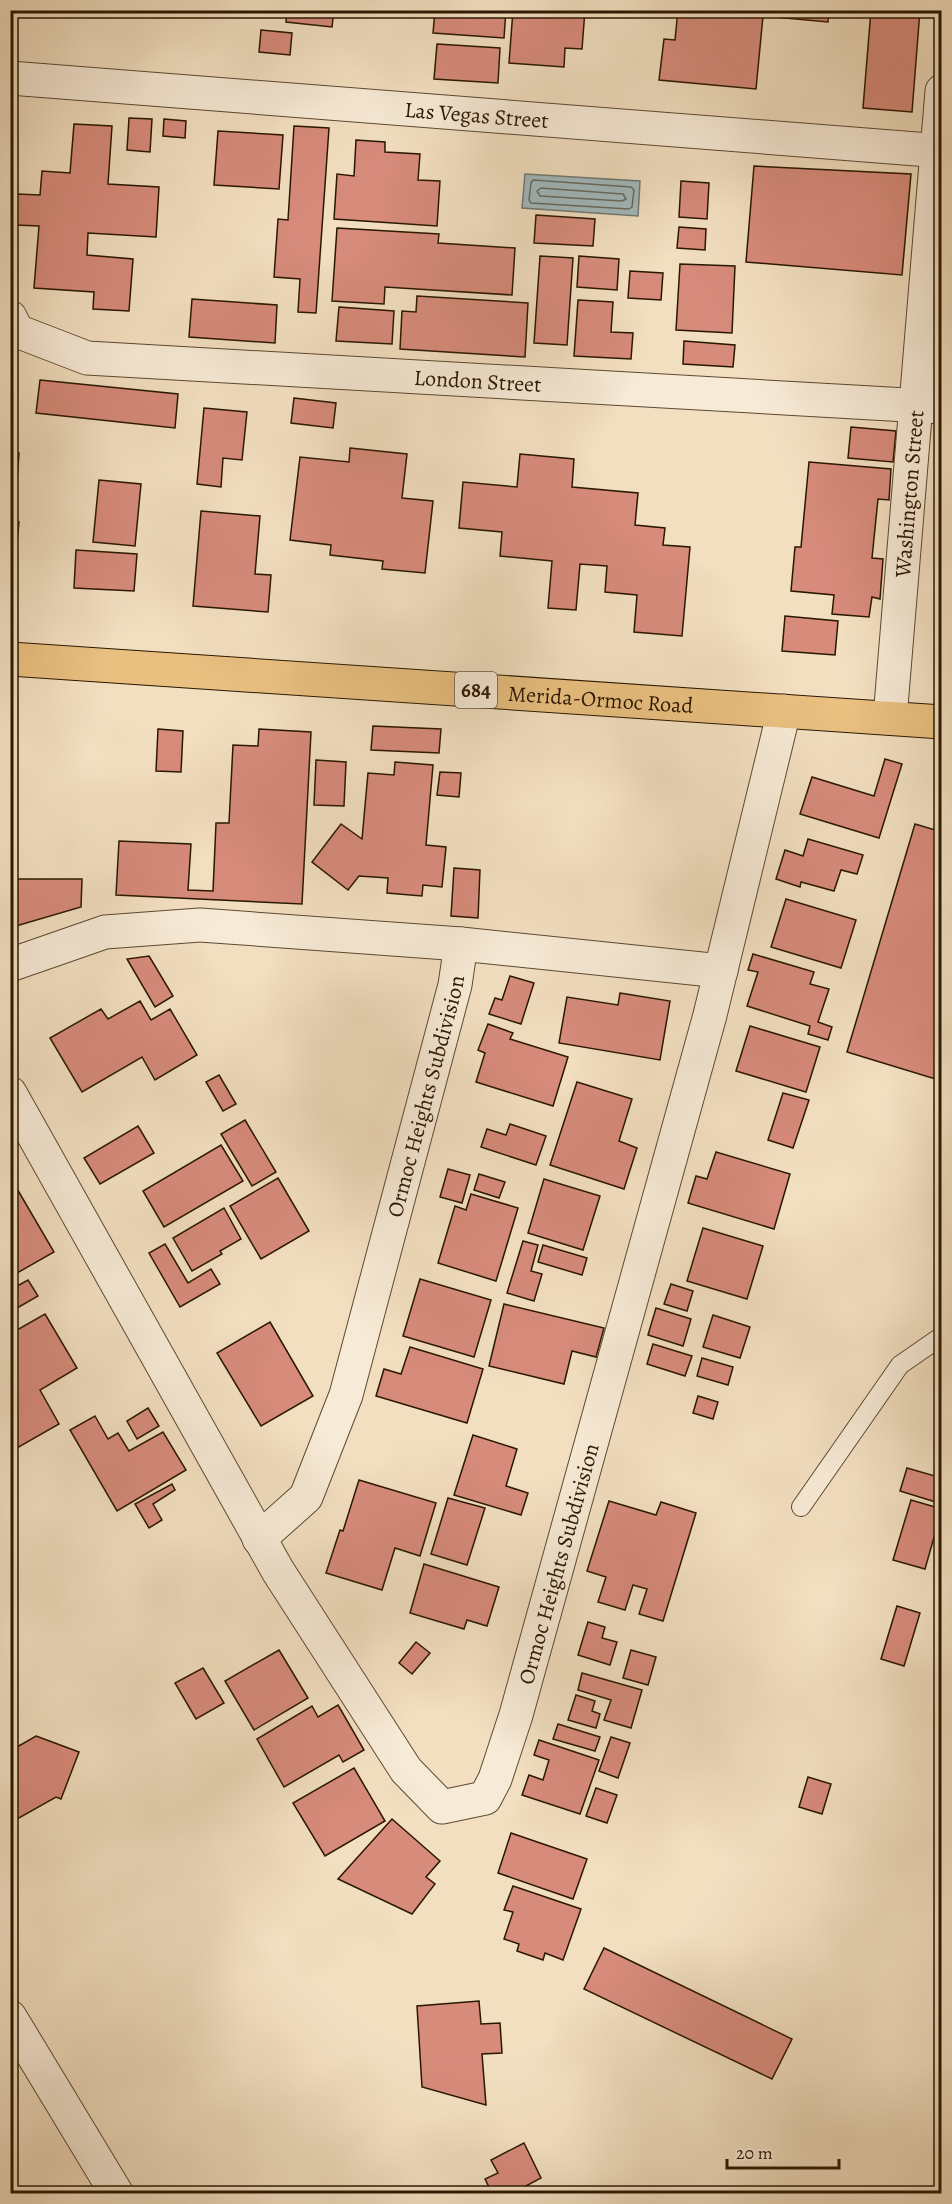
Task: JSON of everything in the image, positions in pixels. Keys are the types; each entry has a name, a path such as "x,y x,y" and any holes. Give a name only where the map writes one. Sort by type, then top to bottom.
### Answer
{"highway":[{"name":"Merida-Ormoc Road","path":"10,659 942,722"}],"street":[{"name":"Las Vegas Street","path":"10,78 939,151"},
{"name":"Washington Street","path":"890,718 928,406 942,91"},
{"name":"London Street","path":"14,324 87,358 928,406"},
{"name":"Ormoc Heights Subdivision","path":"10,1093 259,1539 406,1770 442,1807 486,1798 495,1779 516,1715 704,1038 784,711"},
{"name":"Ormoc Heights Subdivision","path":"10,965 105,932 200,926 461,944 721,971"},
{"name":"Ormoc Heights Subdivision","path":"259,1539 306,1497 346,1395 455,984 461,944"},
{"path":"10,2017 117,2193"}],"lane":[{"path":"801,1507 900,1365 942,1336"}],"water":[{"path":"525,174 640,181 638,216 522,208"}],"building":[{"path":"287,10 334,10 332,27 286,22"},
{"path":"432,10 506,10 504,38 433,33 435,11"},
{"path":"513,10 585,10 582,49 565,48 564,67 509,63"},
{"path":"678,10 829,10 828,22 763,16 756,89 659,80 664,39 675,40"},
{"path":"871,10 920,10 912,112 863,108"},
{"path":"261,30 292,33 290,55 259,52"},
{"path":"437,44 500,48 498,83 434,79"},
{"path":"129,118 152,119 150,152 127,150"},
{"path":"164,119 186,121 185,138 163,136"},
{"path":"74,124 112,126 108,184 159,187 156,237 88,233 87,255 133,259 129,311 93,309 94,292 34,288 39,226 16,225 17,194 40,195 42,171 70,173"},
{"path":"294,126 329,128 316,313 298,312 300,279 274,277 278,219 288,220"},
{"path":"218,131 283,135 279,189 214,185"},
{"path":"356,140 385,142 385,152 420,154 418,180 440,181 437,226 334,219 337,174 354,176"},
{"path":"754,166 911,174 902,275 746,262"},
{"path":"681,181 709,183 707,219 679,217"},
{"path":"536,215 595,219 593,246 534,243"},
{"path":"679,227 706,229 705,250 677,248"},
{"path":"337,228 439,234 438,243 515,248 512,295 385,287 384,304 332,301"},
{"path":"540,256 573,258 567,345 534,343"},
{"path":"579,256 619,259 617,290 577,287"},
{"path":"680,264 735,266 732,333 676,330"},
{"path":"630,271 663,273 661,300 628,298"},
{"path":"417,296 528,303 525,357 400,349 402,311 416,312"},
{"path":"192,299 277,305 275,343 189,337"},
{"path":"578,300 613,302 611,332 633,333 631,359 574,356"},
{"path":"339,307 394,311 392,344 336,341"},
{"path":"684,341 735,345 733,367 683,364"},
{"path":"40,380 178,394 175,428 36,413"},
{"path":"294,398 336,403 333,428 291,423"},
{"path":"204,408 247,412 242,460 223,458 221,487 197,484"},
{"path":"851,427 896,431 893,462 848,458"},
{"path":"350,448 407,454 402,498 433,501 425,573 382,569 383,561 330,555 331,545 290,540 300,457 349,462"},
{"path":"10,453 19,453 15,511 10,511"},
{"path":"520,454 574,459 572,487 638,493 635,525 665,528 663,545 690,547 682,636 634,632 637,595 605,592 607,566 580,564 576,610 548,608 552,561 500,556 502,532 459,528 463,482 517,487"},
{"path":"809,462 891,469 889,500 878,499 872,558 883,559 880,599 872,597 869,617 832,614 834,595 791,591 795,547 801,547"},
{"path":"99,480 141,484 135,546 93,542"},
{"path":"201,511 260,516 255,574 271,575 268,612 193,606"},
{"path":"10,521 19,522 15,563 10,563"},
{"path":"76,550 137,554 134,591 74,588"},
{"path":"785,616 838,621 835,655 782,651"},
{"path":"10,719 16,719 15,793 10,793"},
{"path":"373,726 441,729 439,753 371,750"},
{"path":"158,729 183,731 181,772 156,771"},
{"path":"259,729 311,732 302,904 116,895 119,841 191,844 188,890 213,891 216,823 229,823 233,745 258,746"},
{"path":"885,759 902,764 879,838 800,814 812,777 874,796"},
{"path":"316,760 346,762 344,806 314,805"},
{"path":"395,762 433,765 426,845 446,847 442,887 423,885 422,896 387,893 388,878 359,876 348,890 312,862 341,824 362,839 368,773 394,775"},
{"path":"440,772 461,773 459,797 437,795"},
{"path":"10,803 13,803 13,859 10,860"},
{"path":"915,824 942,832 942,1081 847,1052"},
{"path":"808,839 863,855 857,874 841,870 834,891 801,882 800,887 776,879 785,850 803,856"},
{"path":"454,868 480,870 478,918 451,916"},
{"path":"17,879 82,879 81,907 16,926"},
{"path":"786,899 856,920 841,968 771,947"},
{"path":"753,954 814,972 810,984 829,989 818,1022 832,1027 828,1040 808,1034 810,1026 747,1006 758,972 748,970"},
{"path":"149,956 173,996 155,1007 127,959"},
{"path":"510,976 534,983 521,1024 489,1014 495,998 502,1000"},
{"path":"620,993 670,1001 660,1060 559,1043 567,997 618,1005"},
{"path":"140,1001 151,1020 170,1009 197,1055 155,1080 142,1057 82,1092 50,1038 101,1009 108,1019"},
{"path":"488,1024 513,1033 510,1039 568,1057 553,1106 476,1082 485,1053 478,1050"},
{"path":"750,1026 820,1047 806,1092 736,1071"},
{"path":"219,1075 236,1104 223,1111 206,1082"},
{"path":"577,1082 632,1099 619,1141 637,1148 624,1189 550,1165"},
{"path":"783,1093 809,1100 793,1148 768,1140"},
{"path":"245,1120 276,1172 252,1186 221,1134"},
{"path":"510,1124 546,1136 536,1165 481,1147 487,1129 506,1135"},
{"path":"138,1126 154,1153 100,1184 84,1158"},
{"path":"221,1145 243,1181 164,1227 143,1191"},
{"path":"716,1152 790,1174 774,1229 688,1203 696,1176 707,1179"},
{"path":"448,1169 470,1175 462,1203 440,1197"},
{"path":"479,1174 505,1182 499,1198 474,1190"},
{"path":"278,1178 309,1231 261,1259 230,1206"},
{"path":"544,1179 600,1196 583,1250 528,1233"},
{"path":"16,1187 54,1252 10,1277 10,1190"},
{"path":"471,1194 518,1208 496,1281 438,1263 455,1206 466,1210"},
{"path":"224,1208 241,1239 220,1251 222,1254 192,1271 173,1238"},
{"path":"703,1228 763,1246 747,1299 687,1281"},
{"path":"523,1241 538,1245 531,1271 542,1274 534,1301 507,1293"},
{"path":"165,1244 188,1283 211,1269 220,1284 180,1307 149,1253"},
{"path":"543,1245 587,1258 582,1275 538,1262"},
{"path":"420,1279 491,1300 474,1357 403,1336"},
{"path":"28,1280 38,1296 12,1311 10,1290"},
{"path":"671,1284 693,1291 687,1311 664,1304"},
{"path":"504,1304 604,1328 596,1357 572,1351 564,1384 489,1366"},
{"path":"656,1308 691,1319 683,1346 648,1335"},
{"path":"45,1314 77,1368 40,1390 59,1424 10,1452 10,1334"},
{"path":"713,1315 750,1327 740,1358 703,1347"},
{"path":"270,1322 313,1396 261,1426 217,1353"},
{"path":"653,1344 692,1356 685,1376 647,1364"},
{"path":"410,1347 483,1369 467,1423 376,1396 384,1369 401,1374"},
{"path":"702,1358 733,1367 728,1385 697,1376"},
{"path":"698,1396 718,1402 713,1419 693,1413"},
{"path":"148,1408 159,1426 137,1439 127,1421"},
{"path":"95,1416 108,1439 118,1433 129,1451 163,1432 186,1470 117,1511 70,1430"},
{"path":"473,1435 517,1449 506,1486 528,1493 521,1515 454,1495"},
{"path":"907,1468 942,1478 942,1504 900,1491"},
{"path":"359,1480 436,1503 420,1556 395,1548 382,1590 326,1573 340,1530 343,1531"},
{"path":"172,1484 175,1490 153,1504 162,1520 149,1528 135,1504"},
{"path":"448,1498 485,1508 467,1565 431,1554"},
{"path":"911,1500 942,1509 925,1569 893,1560"},
{"path":"609,1501 656,1515 661,1502 696,1513 663,1621 639,1614 647,1589 633,1585 625,1610 598,1602 606,1577 587,1571"},
{"path":"424,1564 499,1587 487,1626 467,1620 464,1629 410,1613"},
{"path":"897,1606 920,1613 904,1666 881,1659"},
{"path":"588,1622 605,1627 602,1638 617,1642 610,1665 578,1655"},
{"path":"416,1642 430,1653 412,1674 399,1663"},
{"path":"279,1650 308,1698 254,1730 225,1681"},
{"path":"631,1650 656,1657 648,1685 623,1678"},
{"path":"203,1668 224,1703 196,1719 175,1683"},
{"path":"582,1673 642,1690 631,1728 604,1720 611,1700 578,1690"},
{"path":"576,1695 595,1701 592,1711 600,1714 596,1728 568,1720"},
{"path":"338,1705 364,1750 343,1762 339,1755 284,1787 257,1739 312,1706 318,1717"},
{"path":"558,1724 600,1737 595,1751 553,1739"},
{"path":"36,1736 79,1752 61,1799 56,1797 10,1823 10,1751"},
{"path":"611,1737 630,1743 618,1778 599,1771"},
{"path":"539,1740 599,1760 580,1814 522,1795 529,1775 543,1780 549,1760 534,1755"},
{"path":"354,1768 385,1821 325,1856 293,1803"},
{"path":"808,1777 831,1784 822,1814 799,1807"},
{"path":"596,1788 617,1795 607,1823 586,1816"},
{"path":"392,1819 440,1861 426,1877 435,1884 412,1914 338,1879"},
{"path":"511,1833 587,1859 573,1899 498,1873"},
{"path":"513,1886 581,1909 563,1960 545,1953 543,1960 517,1951 519,1944 504,1939 513,1912 504,1910"},
{"path":"604,1948 792,2039 772,2079 584,1989"},
{"path":"479,2001 481,2024 500,2023 502,2053 482,2054 486,2105 422,2087 417,2006"},
{"path":"524,2143 541,2178 511,2194 507,2194 504,2187 492,2193 485,2179 498,2173 491,2160"}]}
